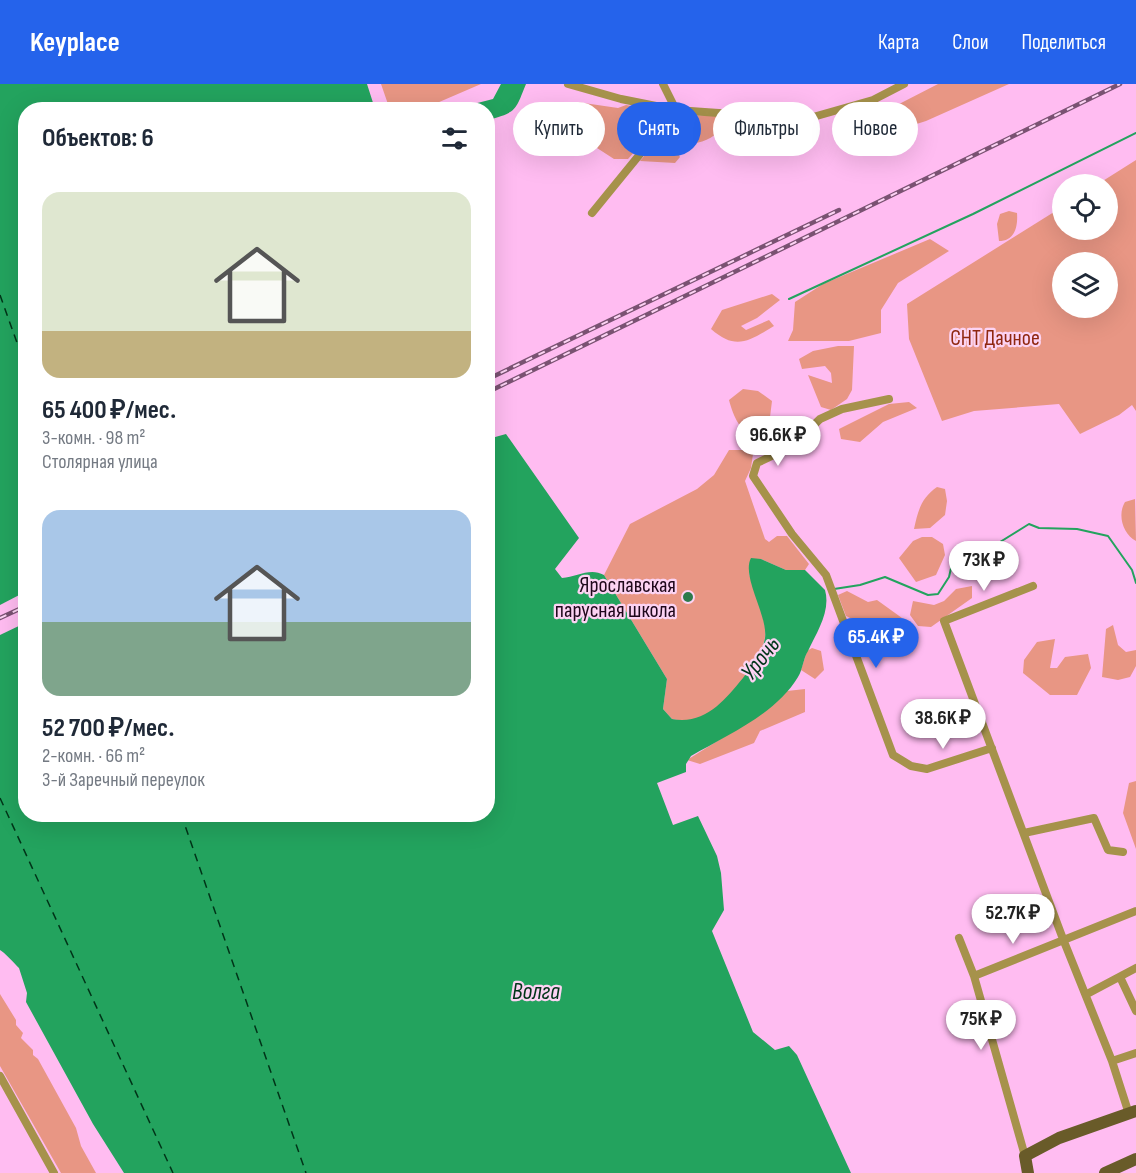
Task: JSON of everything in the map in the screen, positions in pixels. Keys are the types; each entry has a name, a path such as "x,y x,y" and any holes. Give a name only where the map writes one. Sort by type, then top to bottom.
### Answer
{"main road":[{"path":"1028,1173 1025,1156 1059,1138 1132,1112"},
{"path":"1105,1173 1136,1159"}],"street":[{"path":"568,84 636,102"},
{"path":"663,84 671,102"},
{"path":"701,112 733,114 765,121 806,119 873,100 904,84"},
{"path":"592,213 638,156"},
{"path":"889,399 842,409 820,419 791,447 757,463 753,476 792,534 826,575 893,755 911,766 927,769 992,748"},
{"path":"1033,586 944,621 1063,939 1087,994 1132,1112"},
{"path":"1024,833 1094,818 1108,850 1123,852"},
{"path":"974,976 1136,911"},
{"path":"959,938 974,976 1025,1156"},
{"path":"1087,994 1136,968"},
{"path":"1120,977 1136,1011"},
{"path":"1112,1061 1136,1053"},
{"path":"0,1076 54,1173"}],"green space":[{"path":"381,84 481,84 439,102 387,102"},
{"path":"938,84 1009,84 918,124 918,102 903,102"},
{"path":"605,106 617,108 617,156 631,156 628,159 614,159 605,153"},
{"path":"701,115 713,116 713,136 702,141"},
{"path":"644,156 680,157 675,163 640,161"},
{"name":"СНТ Дачное","path":"1136,160 1136,411 1132,405 1119,415 1080,434 1059,404 974,411 942,421 909,339 907,304 1052,213 1052,240 1118,240 1118,174 1114,174"},
{"path":"1009,211 1017,213 1016,228 1012,236 999,241 997,224 1000,214"},
{"path":"930,239 949,251 898,283 881,310 881,333 849,341 788,341 793,330 795,302 823,284"},
{"path":"772,294 780,300 757,318 741,326 746,330 769,320 774,326 750,339 735,342 720,336 711,329 722,310"},
{"path":"838,346 854,346 852,390 847,399 831,410 821,407 808,375 832,383 831,373 825,366 802,369 799,359 813,351"},
{"path":"743,389 758,391 772,401 770,417 773,427 756,434 749,433 739,424 729,400"},
{"path":"909,402 917,408 883,422 860,442 841,439 839,429 889,404"},
{"name":"Ярославская парусная школа","path":"729,450 746,450 753,454 751,468 745,481 765,539 769,542 777,536 787,536 809,564 805,570 786,570 761,559 749,574 760,605 765,629 765,637 758,657 734,691 708,714 694,719 672,719 663,709 667,679 604,575 630,524 697,489 714,475"},
{"path":"937,487 945,489 947,501 945,515 930,528 914,529 921,505"},
{"path":"1135,499 1136,541 1128,534 1122,518 1125,502"},
{"path":"922,537 932,537 943,544 945,555 936,575 916,582 899,558 913,541"},
{"path":"972,586 972,598 931,627 918,626 910,615 913,601 934,605 944,601 956,589"},
{"path":"847,591 868,602 877,600 902,618 896,627 870,624 846,616 838,595"},
{"path":"1113,625 1118,645 1126,652 1136,650 1136,666 1130,677 1118,680 1102,677 1106,629"},
{"path":"1055,639 1050,668 1057,668 1065,657 1088,654 1091,668 1077,695 1050,695 1023,673 1024,660 1037,642"},
{"path":"812,648 821,651 824,670 815,679 801,670 807,651"},
{"path":"805,689 805,712 760,731 754,743 700,764 687,760 759,715 787,691"},
{"path":"1136,781 1136,849 1123,813 1129,783"},
{"path":"0,994 16,1020 16,1025 23,1033 21,1038 33,1050 33,1055 38,1059 76,1128 81,1146 96,1173 61,1173 0,1066"}],"water":[{"name":"Волга","path":"0,84 367,84 373,102 18,102 18,822 495,822 495,437 506,434 579,538 555,569 562,578 589,572 604,575 667,679 663,709 672,719 694,718 713,709 736,687 759,655 764,644 765,629 749,575 751,558 761,559 786,570 805,570 825,590 825,614 806,654 800,674 789,690 764,713 691,756 686,764 686,772 657,783 673,825 698,816 717,856 724,910 712,931 753,1032 775,1050 789,1046 797,1055 851,1173 124,1173 93,1124 26,1002 27,993 19,968 0,950"},
{"path":"501,84 526,84 518,102 513,102 513,110 505,115 495,118 495,102 481,102 493,99"}],"pier":[{"path":"18,596 18,626 0,635 0,605"}],"waterway":[{"path":"789,299 973,214 1136,133"},
{"name":"Урочь","path":"834,589 860,585 885,577 928,595 938,594 949,577 952,564 971,560 1029,524 1039,528 1077,529 1108,536 1132,570 1136,583"}],"ferry route":[{"path":"0,295 18,346"},
{"path":"0,798 173,1173"},
{"path":"184,822 306,1173"}],"railway":[{"path":"495,389 1120,84"},
{"path":"495,376 839,210"},
{"path":"0,618 18,610"}],"place":[{"name":"Ярославская парусная школа","path":"688,597"}]}
